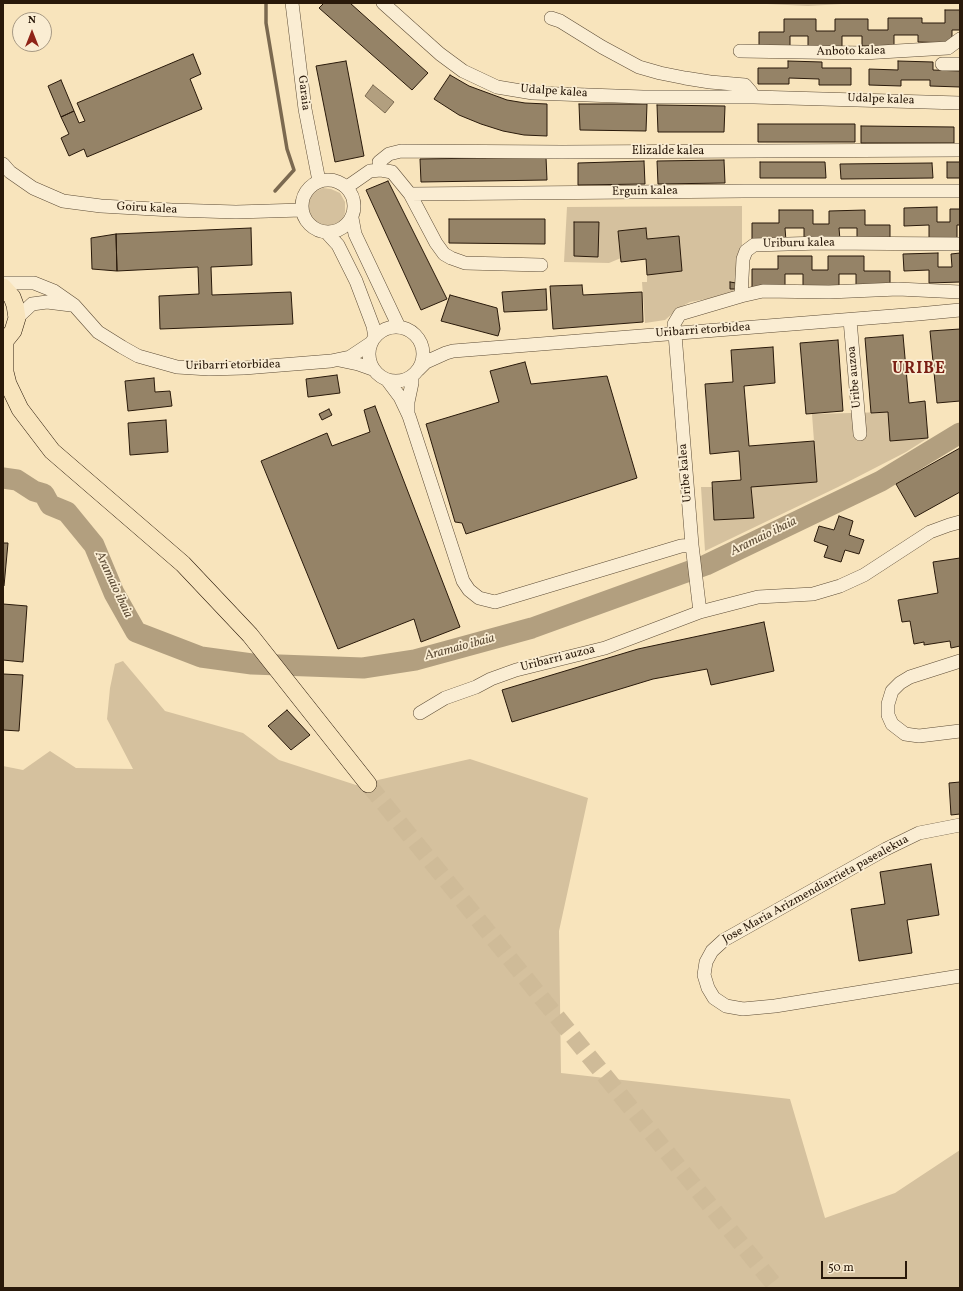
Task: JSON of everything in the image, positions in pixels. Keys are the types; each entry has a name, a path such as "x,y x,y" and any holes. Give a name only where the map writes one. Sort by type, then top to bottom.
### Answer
{"main road":[{"path":"3,287 12,297 17,318 13,331 4,342 4,371 8,384 20,409 52,451 183,564 250,635 368,784"}],"street":[{"name":"Garaia","path":"292,3 305,109 319,181"},
{"name":"Udalpe kalea","path":"383,3 440,54 463,70 497,87 533,93 642,97 754,97 960,103"},
{"path":"551,18 560,21 602,47 639,67 685,78 745,85 754,97"},
{"name":"Anboto kalea","path":"740,51 863,53 948,48 960,39"},
{"path":"942,64 960,64"},
{"name":"Elizalde kalea","path":"379,162 389,154 401,151 562,152 960,150"},
{"name":"Goiru kalea","path":"3,164 10,172 33,188 64,201 101,206 172,210 236,212 302,210"},
{"path":"346,187 370,171 381,170 392,172 410,194 436,243 444,254 465,263 541,265"},
{"path":"334,180 346,187 351,192 355,205 352,218 348,224 335,232 327,233 320,232 313,228 304,217 302,210 302,201 305,193 311,186 319,181 334,180"},
{"name":"Erguin kalea","path":"410,194 960,191"},
{"path":"352,218 355,234 399,327"},
{"path":"327,233 338,245 356,281 373,326 373,340 368,351 372,369 376,374 388,381 400,396 409,416 463,581 469,590 479,598 495,602 684,545 692,545"},
{"name":"Uriburu kalea","path":"741,296 743,259 746,251 754,245 821,243 960,244"},
{"name":"Uribarri etorbidea","path":"3,283 34,283 54,291 74,305 98,332 122,347 138,356 177,367 209,369 244,368 297,365 339,360"},
{"path":"675,334 674,324 680,314 763,291 829,292 898,290 960,292"},
{"path":"17,318 32,304 46,302 74,305"},
{"name":"Uribarri etorbidea","path":"446,353 960,310"},
{"name":"Uribe auzoa","path":"850,320 860,434"},
{"path":"339,360 350,357 373,340 382,331 399,327 412,332 416,336 446,353"},
{"name":"Uribe kalea","path":"675,334 692,545 700,612"},
{"path":"409,416 408,402 412,383 415,373 422,362 423,353 421,344 416,336"},
{"path":"388,381 401,381 415,373 426,362 446,353"},
{"path":"339,360 372,369"},
{"name":"Uribarri auzoa","path":"420,713 445,698 476,687 490,679 516,670 605,648 700,612 758,597 813,594 840,586 864,575 930,532 960,522"},
{"path":"960,661 910,677 900,683 892,691 888,704 888,714 892,724 905,734 919,736 960,731"},
{"name":"Jose Maria Arizmendiarrieta pasealekua","path":"960,825 919,832 724,940 712,951 706,962 704,975 708,988 714,998 726,1006 744,1009 960,976"}],"shaded area":[{"path":"746,3 859,3 808,6"},
{"path":"373,85 394,102 385,113 365,96"},
{"path":"323,188 331,189 340,193 345,202 343,219 334,225 322,226 313,221 308,210 309,198 315,192"},
{"path":"742,206 742,246 736,288 729,295 690,302 679,308 665,320 645,323 642,282 647,282 647,275 682,271 678,236 647,239 646,229 618,231 621,258 609,263 564,262 567,207"},
{"path":"888,412 891,441 928,438 906,452 838,487 705,551 701,487 712,487 715,520 754,518 751,487 817,482 812,414"},
{"path":"123,661 165,711 243,733 279,760 356,785 470,759 588,798 559,931 561,1073 790,1099 825,1218 895,1193 960,1150 960,1288 3,1288 3,766 23,770 50,751 76,768 133,769 107,719 110,688 115,664"}],"building":[{"path":"324,3 350,3 428,73 412,90 319,8"},
{"path":"945,10 960,10 960,30 952,30 952,43 918,42 918,35 894,35 894,46 862,46 862,36 842,36 842,47 808,47 808,36 790,36 790,48 759,47 759,32 784,32 784,19 816,19 816,31 835,31 835,19 868,19 868,30 888,30 888,18 922,18 922,23 945,23"},
{"path":"193,54 201,74 190,79 202,109 87,157 84,149 69,156 61,138 69,134 61,117 74,111 79,123 85,121 77,103"},
{"path":"346,61 364,156 335,162 316,66"},
{"path":"788,61 822,62 822,68 851,68 851,85 819,85 819,79 789,78 789,84 758,84 758,68 788,68"},
{"path":"898,61 933,62 933,70 960,71 960,87 930,86 930,80 901,80 901,86 869,85 869,69 898,70"},
{"path":"450,75 469,86 507,100 547,104 547,136 524,135 503,131 459,115 434,99"},
{"path":"61,80 74,111 61,117 48,86"},
{"path":"579,104 647,104 646,131 580,130"},
{"path":"657,105 725,106 724,132 658,132"},
{"path":"758,124 855,124 855,142 758,142"},
{"path":"861,126 954,127 954,143 861,143"},
{"path":"546,157 547,180 421,182 420,159"},
{"path":"724,160 725,183 658,184 657,161"},
{"path":"644,161 645,184 578,185 578,163"},
{"path":"760,162 825,162 826,178 760,178"},
{"path":"947,162 960,162 960,178 947,178"},
{"path":"932,163 933,178 841,179 840,164"},
{"path":"388,181 447,299 421,310 366,190"},
{"path":"937,207 937,222 950,222 950,209 960,209 960,225 957,225 957,239 929,239 929,225 904,226 904,208"},
{"path":"779,210 813,210 813,224 829,224 829,211 865,210 865,225 890,225 890,240 857,240 857,228 839,228 840,240 804,240 804,228 785,228 786,241 752,241 752,223 779,223"},
{"path":"449,219 545,219 545,244 449,243"},
{"path":"574,222 599,222 598,257 574,256"},
{"path":"251,228 252,265 211,267 212,295 291,292 293,324 160,329 159,296 199,294 198,267 117,271 116,234"},
{"path":"646,228 647,239 679,236 682,271 647,275 646,259 621,262 618,231"},
{"path":"116,234 117,271 92,269 91,238"},
{"path":"938,253 938,267 952,267 951,254 960,253 960,282 929,283 929,270 904,271 903,254"},
{"path":"778,256 812,256 812,270 828,270 828,256 864,256 864,271 890,271 890,286 856,286 856,274 839,274 839,286 803,286 803,274 785,274 785,287 752,287 752,269 778,269"},
{"path":"730,282 736,283 736,289 730,289"},
{"path":"582,285 583,295 642,292 643,322 553,329 550,286"},
{"path":"546,289 547,310 504,312 502,292"},
{"path":"450,295 497,308 500,329 498,336 441,321"},
{"path":"960,329 960,401 937,403 930,331"},
{"path":"903,335 909,403 925,401 928,438 890,441 888,412 871,413 865,338"},
{"path":"838,340 843,411 806,414 800,343"},
{"path":"773,347 775,383 744,386 749,446 814,441 817,482 751,487 754,518 714,520 712,482 741,480 739,451 710,454 705,384 733,382 731,350"},
{"path":"525,362 531,384 607,376 637,478 466,534 462,523 455,522 426,424 499,402 490,371"},
{"path":"337,375 340,393 308,397 306,379"},
{"path":"154,378 155,392 170,391 172,406 128,411 125,381"},
{"path":"375,406 460,627 421,642 414,619 338,649 261,461 327,433 332,446 370,432 364,410"},
{"path":"329,409 332,415 322,420 319,414"},
{"path":"166,420 168,452 130,455 128,423"},
{"path":"960,448 960,492 915,517 896,484"},
{"path":"839,516 853,521 849,535 864,540 859,554 845,550 841,562 824,557 828,546 814,541 819,526 834,530"},
{"path":"3,543 8,543 4,586 3,586"},
{"path":"960,558 960,646 951,648 950,641 924,645 924,642 914,644 910,621 902,622 898,600 938,593 933,562"},
{"path":"3,604 27,606 23,662 3,660"},
{"path":"764,622 774,671 711,685 707,669 653,679 512,722 502,690 638,649"},
{"path":"3,674 23,675 19,731 3,730"},
{"path":"287,710 310,735 291,750 268,726"},
{"path":"960,782 960,814 951,815 949,783"},
{"path":"931,864 939,915 907,920 912,953 859,961 851,909 885,904 880,872"}],"waterway":[{"path":"266,3 266,23 287,149 294,170 275,191"},
{"name":"Aramaio ibaia","path":"3,478 17,480 34,491 44,494 50,505 67,512 94,545 114,593 136,632 201,657 252,664 363,668 415,660 532,628 706,565 881,481 960,433"}],"tunnel":[{"path":"368,784 777,1288"}],"district":[{"name":"URIBE","path":"919,370"}]}
